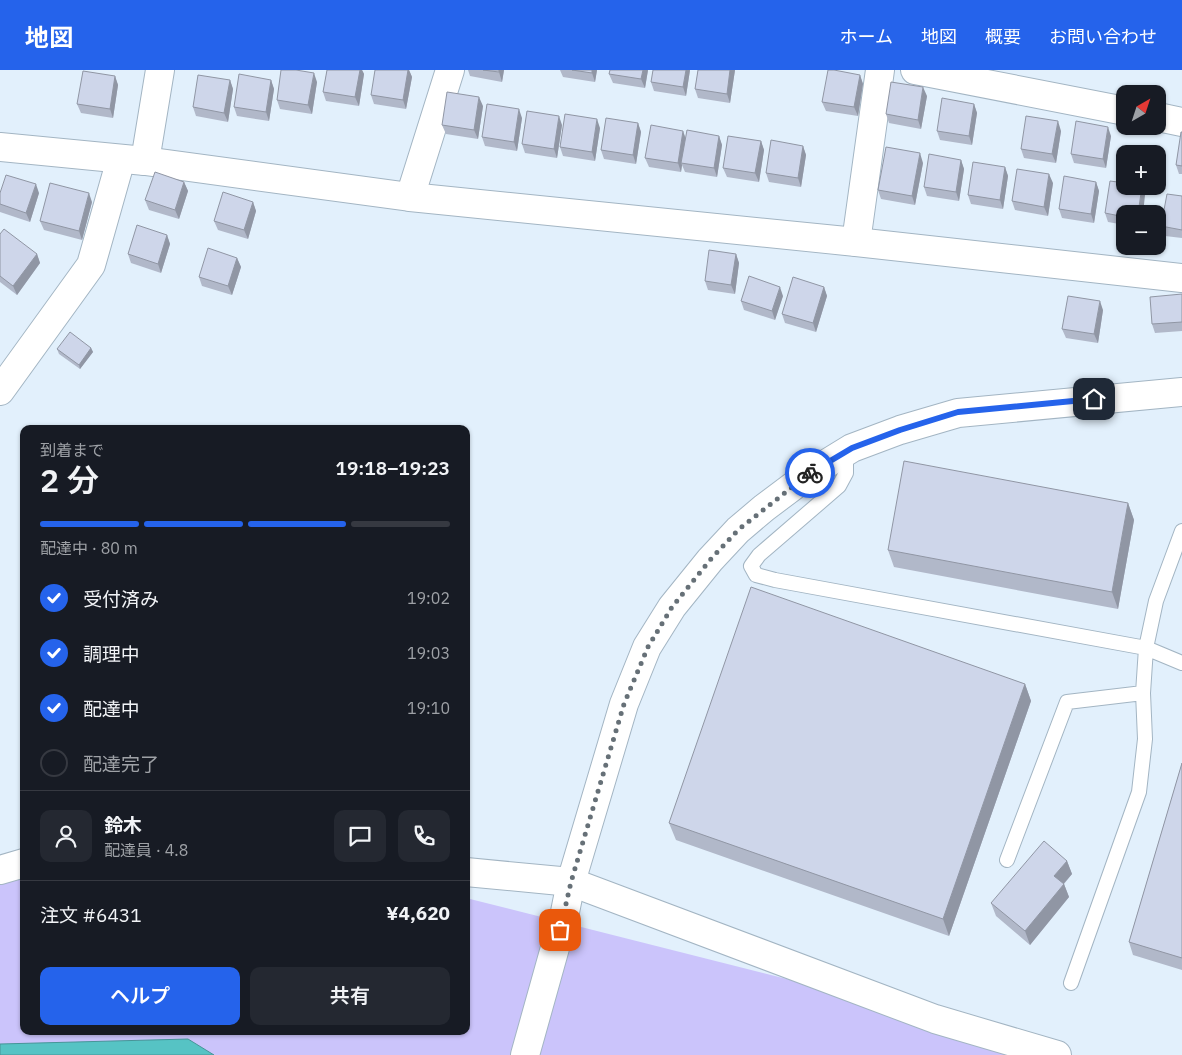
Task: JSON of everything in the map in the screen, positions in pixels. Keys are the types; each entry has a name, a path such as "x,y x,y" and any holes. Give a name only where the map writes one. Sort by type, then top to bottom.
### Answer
{"street":[{"path":"0,391 91,265 133,160 160,70"},
{"path":"410,197 450,70"},
{"path":"856,242 880,70"},
{"path":"915,70 1028,81 1116,108"},
{"path":"1166,119 1182,122"},
{"path":"0,147 133,160 410,197 856,242 1182,278"},
{"path":"525,1055 565,912 571,882 624,704 648,647 672,607 710,560 738,530 808,474 846,452 900,430 958,412 1182,392"},
{"path":"0,870 20,864"},
{"path":"470,872 571,882 935,1020 1057,1055"}],"lane":[{"path":"846,452 846,473 839,486 759,555 751,566 756,574 774,580 1146,648 1182,663"},
{"path":"1071,983 1139,792 1145,739 1143,693 1146,648 1156,601 1182,531"},
{"path":"1007,860 1067,702 1143,693"}],"shaded area":[{"path":"20,869 20,1035 470,1035 470,899 910,1010 1068,1055 0,1055 0,870"}],"water":[{"path":"188,1039 214,1055 0,1055 0,1044"}],"building":[{"path":"281,70 314,73 308,105 277,100"},
{"path":"327,70 360,70 355,97 323,92"},
{"path":"375,70 408,70 403,100 371,95"},
{"path":"483,70 499,70 499,72"},
{"path":"572,70 592,70 592,73"},
{"path":"610,70 643,70 641,79 609,74"},
{"path":"653,70 686,70 683,87 651,82"},
{"path":"698,70 730,70 727,94 695,89"},
{"path":"828,70 860,75 854,107 822,102"},
{"path":"83,71 115,76 110,109 77,104"},
{"path":"239,74 271,80 266,112 234,107"},
{"path":"198,75 230,80 224,113 193,107"},
{"path":"891,82 923,87 918,120 886,114"},
{"path":"447,92 479,97 474,130 442,125"},
{"path":"942,98 974,104 969,136 937,131"},
{"path":"487,104 519,109 514,142 482,137"},
{"path":"527,111 559,116 554,149 522,144"},
{"path":"565,114 597,119 592,152 560,147"},
{"path":"1026,116 1058,121 1052,154 1021,149"},
{"path":"606,118 638,123 633,155 601,150"},
{"path":"1076,121 1108,127 1103,159 1071,154"},
{"path":"651,125 683,131 678,163 645,158"},
{"path":"687,130 719,136 714,168 681,163"},
{"path":"1182,132 1182,166 1176,165"},
{"path":"728,136 761,141 755,173 723,168"},
{"path":"771,140 803,146 798,178 766,173"},
{"path":"886,147 920,153 912,196 878,190"},
{"path":"929,154 961,160 956,192 924,187"},
{"path":"973,162 1005,167 1000,200 968,195"},
{"path":"1017,169 1049,174 1044,207 1012,201"},
{"path":"155,172 184,182 175,210 145,200"},
{"path":"6,175 36,184 26,213 0,204 0,193"},
{"path":"1064,176 1096,182 1091,214 1059,209"},
{"path":"1110,181 1116,182 1116,195 1141,195 1139,205 1116,205 1116,215 1105,213"},
{"path":"50,183 89,193 79,231 40,221"},
{"path":"223,192 253,202 244,230 214,221"},
{"path":"1167,194 1182,196 1182,230 1166,227 1165,205"},
{"path":"137,225 167,235 158,264 128,254"},
{"path":"4,229 37,254 13,286 0,276 0,234"},
{"path":"208,248 237,258 228,286 199,277"},
{"path":"709,250 736,254 731,285 705,281"},
{"path":"749,276 780,287 772,311 741,301"},
{"path":"793,277 824,287 813,323 782,314"},
{"path":"1182,294 1182,322 1152,324 1150,297"},
{"path":"1068,296 1100,301 1094,334 1062,329"},
{"path":"70,332 91,348 79,365 57,349"},
{"path":"904,461 1128,503 1112,592 888,550"},
{"path":"751,587 1025,684 943,919 669,823"},
{"path":"1182,763 1182,958 1129,942"},
{"path":"1044,841 1067,861 1054,876 1064,884 1025,931 991,903"}],"way so far":[{"path":"560,930 571,882 624,704 648,647 672,607 710,560 738,530 810,473"}],"route":[{"path":"810,473 852,448 900,430 958,412 1094,399"}]}
